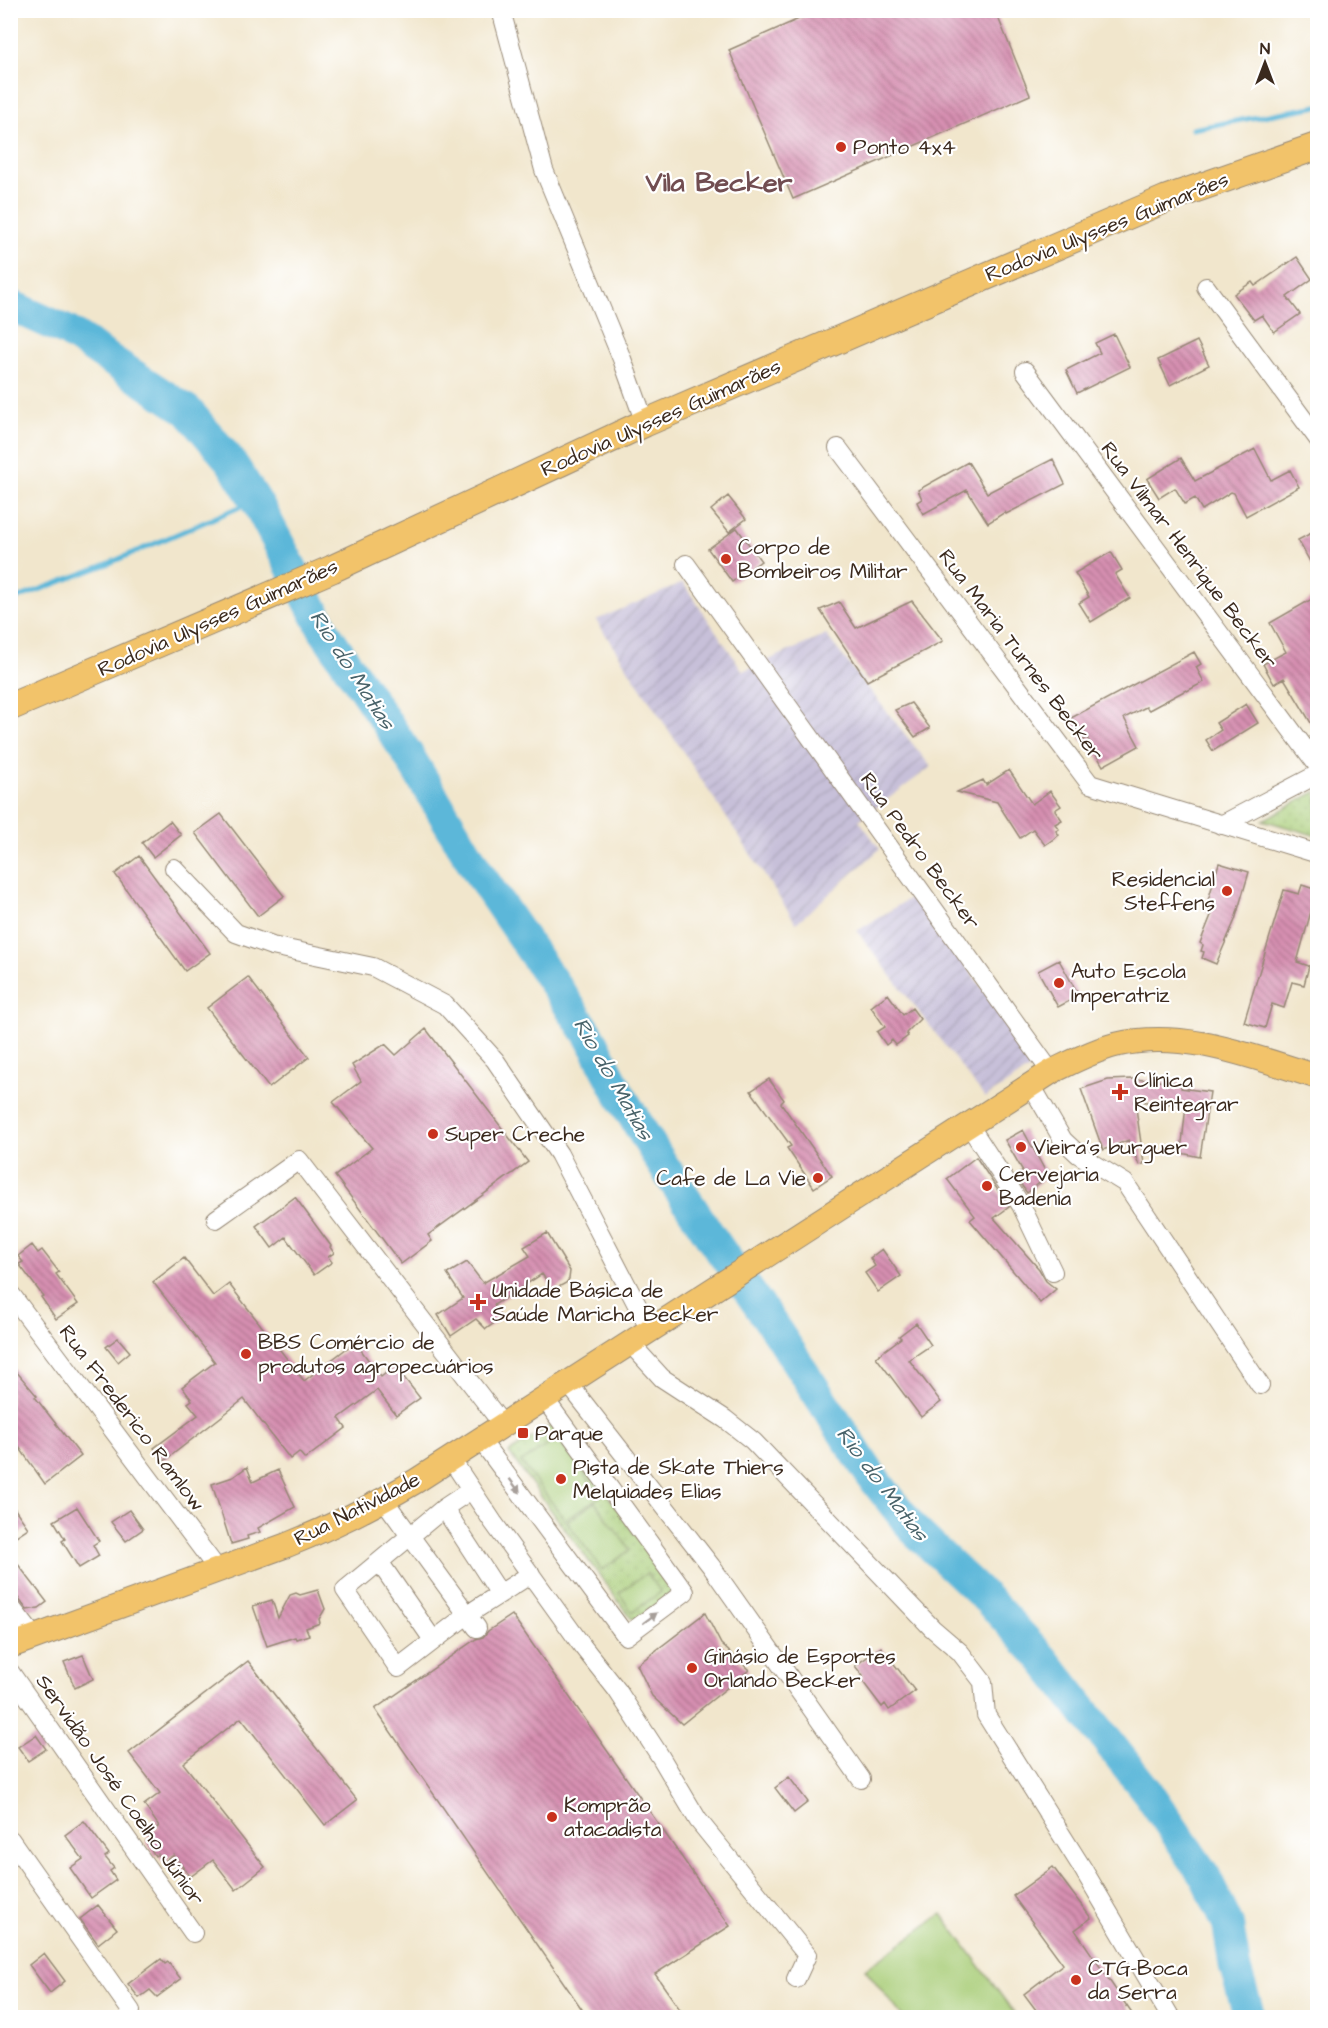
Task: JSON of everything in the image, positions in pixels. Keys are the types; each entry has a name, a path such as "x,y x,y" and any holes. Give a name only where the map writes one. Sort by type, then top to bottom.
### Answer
{"highway":[{"name":"Rodovia Ulysses Guimarães","path":"10,707 332,569 645,423 1166,199 1317,146"}],"main road":[{"name":"Rua Natividade","path":"10,1646 329,1528 384,1500 1051,1072 1084,1056 1114,1045 1164,1040 1216,1046 1317,1077"}],"street":[{"path":"501,10 544,170 622,359 645,423"},
{"path":"1206,287 1317,439"},
{"name":"Rua Vilmar Henrique Becker","path":"1025,371 1317,766"},
{"name":"Rua Maria Turnes Becker","path":"838,448 1089,784 1317,854"},
{"name":"Rua Pedro Becker","path":"686,564 1051,1072"},
{"path":"1221,825 1317,774"},
{"path":"174,868 236,933 272,946 373,967 445,1005 495,1060 559,1154 650,1330"},
{"path":"1031,1085 1063,1140 1078,1154 1125,1183 1260,1385"},
{"path":"969,1125 1021,1205 1053,1272"},
{"path":"216,1218 298,1160 502,1425"},
{"name":"Rua Frederico Ramlow","path":"10,1293 219,1570"},
{"path":"630,1343 662,1378 725,1419 753,1442 932,1628 960,1652 983,1682 986,1715 1089,1879 1171,2018"},
{"path":"568,1383 711,1566 861,1779"},
{"path":"480,1439 626,1636 685,1592 544,1398"},
{"path":"451,1459 583,1647 617,1690 660,1755 698,1820 807,1954 796,1979"},
{"path":"471,1490 444,1508 345,1590 398,1668 433,1640 472,1622 500,1594 531,1574"},
{"path":"384,1500 472,1622"},
{"path":"444,1508 500,1594"},
{"path":"380,1563 433,1640"},
{"path":"10,1606 35,1638"},
{"name":"Servidão José Coelho Júnior","path":"10,1672 193,1933"},
{"path":"10,1839 131,2011"}],"shaded area":[{"path":"683,583 743,671 826,635 931,767 859,820 880,849 796,923 596,620"},
{"path":"915,895 1037,1064 985,1098 857,931"}],"green space":[{"path":"1317,791 1317,836 1263,820"},
{"path":"556,1422 675,1591 633,1621 509,1453"},
{"name":"Pista de Skate Thiers Melquiades Elias","path":"558,1439 601,1496 565,1520 521,1462"},
{"path":"595,1502 630,1550 602,1570 567,1522"},
{"path":"647,1573 661,1592 632,1612 619,1593"},
{"path":"942,1914 1017,2017 903,2017 865,1969"}],"building":[{"name":"Ponto 4x4","path":"819,10 995,10 1030,95 793,199 729,50"},
{"path":"1297,257 1312,279 1287,297 1300,314 1274,332 1262,315 1254,320 1234,294 1252,282 1255,286"},
{"path":"1114,334 1130,367 1077,393 1066,370 1100,353 1095,343"},
{"path":"1197,341 1209,365 1170,385 1158,360"},
{"path":"1255,449 1271,480 1290,470 1299,487 1246,516 1234,493 1231,492 1202,510 1195,498 1185,504 1175,488 1159,498 1147,479 1181,458 1195,481"},
{"path":"1053,459 1065,484 1006,514 1005,512 988,523 967,490 923,514 917,502 922,499 918,490 968,462 987,493"},
{"path":"728,496 746,519 729,532 711,510"},
{"path":"737,528 761,561 732,582 708,549"},
{"path":"1317,530 1317,574 1298,540"},
{"path":"1111,552 1122,570 1115,574 1130,598 1091,622 1079,603 1089,597 1075,573"},
{"path":"1317,596 1317,733 1284,678 1274,684 1263,664 1286,652 1270,623"},
{"path":"912,601 943,641 867,681 820,610 839,602 856,628"},
{"path":"1194,652 1201,664 1196,667 1204,682 1149,710 1146,707 1124,718 1139,746 1103,766 1087,738 1082,741 1071,718"},
{"path":"911,703 930,728 915,737 895,710"},
{"path":"1246,704 1258,723 1213,751 1206,740 1221,730 1216,723"},
{"path":"1009,770 1032,804 1050,791 1061,806 1055,810 1062,820 1055,824 1059,829 1056,831 1059,835 1045,845 1033,829 1020,838 997,802 957,792 983,780 986,785"},
{"path":"221,814 284,896 258,916 195,833"},
{"path":"170,821 181,835 153,857 142,843"},
{"path":"139,856 210,953 185,971 115,874"},
{"path":"1219,863 1249,872 1235,920 1216,964 1202,958 1204,952 1201,951 1203,945 1200,943 1212,913 1205,911"},
{"path":"1302,885 1317,890 1297,962 1309,966 1304,985 1292,982 1284,1008 1272,1004 1265,1028 1244,1022 1284,890 1299,894"},
{"name":"Auto Escola Imperatriz","path":"1059,960 1079,996 1058,1007 1038,971"},
{"path":"248,977 309,1057 269,1088 207,1008"},
{"path":"888,994 903,1015 912,1008 920,1019 906,1033 908,1036 896,1045 892,1040 886,1045 877,1032 885,1027 871,1007"},
{"name":"Super Creche","path":"426,1029 528,1162 428,1235 432,1241 401,1264 335,1176 372,1148 333,1102 361,1081 352,1065 385,1044 396,1055"},
{"path":"769,1079 784,1100 781,1103 832,1176 814,1188 787,1148 791,1146 751,1091"},
{"path":"1132,1079 1181,1083 1181,1088 1210,1092 1200,1157 1181,1153 1186,1105 1135,1101 1144,1164 1139,1165 1129,1140 1103,1150 1081,1089 1108,1080"},
{"path":"1023,1130 1048,1176 1027,1193 1015,1176 1023,1171 1005,1140"},
{"path":"976,1157 1009,1207 994,1218 1039,1269 1046,1281 1056,1289 1040,1303 970,1220 975,1216 947,1179"},
{"path":"295,1197 334,1253 328,1257 332,1262 314,1275 286,1237 272,1248 256,1226"},
{"name":"Unidade Básica de Saúde Maricha Becker","path":"547,1233 570,1271 566,1283 553,1290 542,1274 494,1305 501,1318 486,1329 476,1319 451,1336 438,1315 463,1298 447,1274 467,1262 483,1283 530,1256 524,1247"},
{"path":"32,1245 38,1253 42,1250 59,1272 56,1274 78,1304 56,1319 41,1297 43,1296 19,1264 23,1262 18,1256"},
{"path":"882,1249 901,1276 878,1292 865,1273 875,1266 870,1258"},
{"name":"BBS Comércio de produtos agropecuários","path":"184,1258 213,1296 229,1284 304,1381 355,1342 381,1377 395,1366 420,1398 396,1415 377,1390 339,1418 346,1428 305,1459 299,1452 290,1459 244,1399 164,1461 154,1448 198,1415 188,1403 192,1400 182,1387 215,1362 153,1282"},
{"path":"916,1323 931,1345 909,1360 941,1402 921,1417 876,1357"},
{"path":"118,1338 130,1352 118,1362 106,1347"},
{"path":"10,1364 37,1396 35,1397 81,1456 45,1484 17,1444 10,1449"},
{"path":"247,1467 253,1482 278,1470 295,1507 258,1528 260,1532 247,1536 248,1539 231,1544 212,1484 233,1477"},
{"path":"10,1502 28,1528 10,1540"},
{"path":"77,1507 99,1541 93,1545 99,1556 79,1568 62,1541 65,1539 54,1521"},
{"path":"129,1510 143,1529 126,1541 111,1522"},
{"path":"10,1554 47,1602 39,1608 27,1610 10,1587"},
{"path":"318,1590 325,1609 319,1619 320,1623 306,1628 309,1635 267,1646 253,1606 272,1600 278,1618 290,1595"},
{"name":"Ginásio de Esportes Orlando Becker","path":"705,1613 721,1644 749,1670 682,1724 652,1696 637,1665"},
{"name":"Komprão atacadista","path":"512,1615 730,1926 655,1974 686,2018 588,2018 375,1709"},
{"path":"881,1647 915,1691 889,1710 885,1704 882,1707 860,1678 863,1676 855,1666"},
{"path":"83,1655 93,1679 75,1688 64,1662"},
{"path":"248,1661 357,1800 325,1825 241,1718 183,1763 265,1867 236,1890 213,1860 190,1877 174,1855 163,1862 158,1854 155,1856 146,1841 150,1839 147,1835 159,1826 144,1805 160,1793 129,1753"},
{"path":"36,1735 46,1749 28,1761 18,1747"},
{"path":"789,1777 808,1802 794,1813 775,1788"},
{"path":"84,1821 109,1854 105,1857 114,1868 110,1871 116,1880 91,1898 70,1868 83,1859 65,1835"},
{"path":"1053,1867 1091,1918 1075,1930 1135,2018 1042,2018 1024,1994 1063,1964 1013,1896"},
{"path":"98,1905 117,1929 98,1944 80,1919"},
{"path":"44,1953 65,1981 50,1993 29,1965"},
{"path":"161,1959 165,1964 168,1962 181,1979 157,1997 150,1990 139,1998 128,1984"}],"waterway":[{"path":"1192,129 1318,106"},
{"name":"Rio do Matias","path":"10,305 67,331 188,411 231,462 259,506 325,632 407,753 480,875 589,1035 619,1093 661,1162 776,1330 870,1474 914,1530 990,1602 1043,1659 1149,1794 1205,1876 1228,1925 1235,1968 1250,2018"},
{"path":"10,601 105,565 242,506 259,506"}],"place":[{"name":"Ponto 4x4","path":"841,147"},
{"name":"Corpo de Bombeiros Militar","path":"726,559"},
{"name":"Residencial Steffens","path":"1227,891"},
{"name":"Auto Escola Imperatriz","path":"1059,983"},
{"name":"Clínica Reintegrar","path":"1120,1092"},
{"name":"Super Creche","path":"433,1134"},
{"name":"Vieira's burguer","path":"1021,1147"},
{"name":"Cafe de La Vie","path":"818,1178"},
{"name":"Cervejaria Badenia","path":"987,1186"},
{"name":"Unidade Básica de Saúde Maricha Becker","path":"478,1302"},
{"name":"BBS Comércio de produtos agropecuários","path":"246,1354"},
{"name":"Parque","path":"523,1433"},
{"name":"Pista de Skate Thiers Melquiades Elias","path":"561,1479"},
{"name":"Ginásio de Esportes Orlando Becker","path":"692,1668"},
{"name":"Komprão atacadista","path":"552,1817"},
{"name":"CTG-Boca da Serra","path":"1076,1980"}],"district":[{"name":"Vila Becker","path":"719,183"}]}
